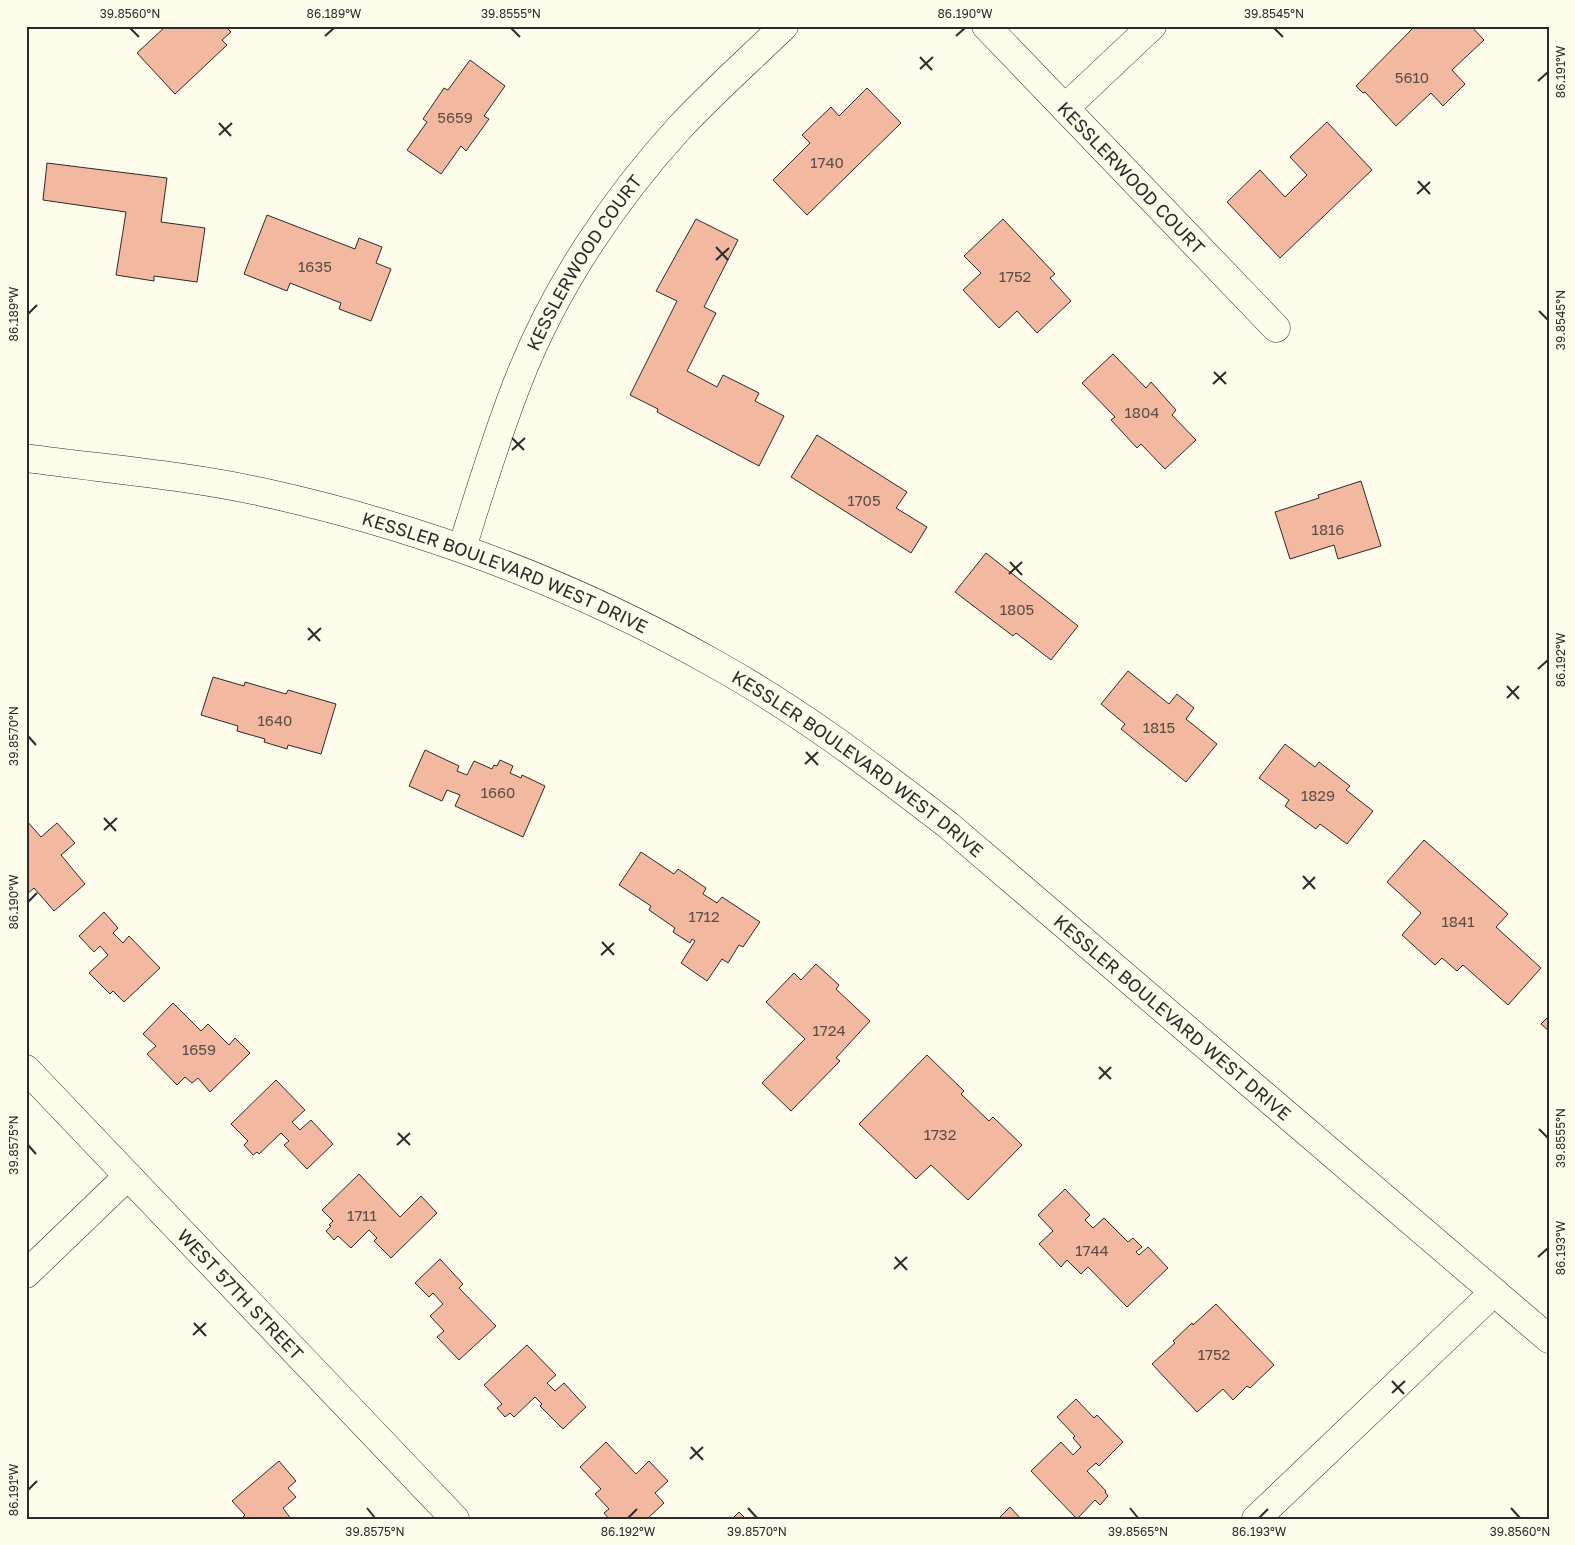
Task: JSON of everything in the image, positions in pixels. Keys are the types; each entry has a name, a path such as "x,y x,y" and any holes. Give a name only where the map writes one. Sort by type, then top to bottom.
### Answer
{"street":[{"name":"KESSLERWOOD COURT","path":"462,548 505,413 519,379 544,325 587,249 624,196 670,139 708,99 784,26"},
{"name":"KESSLERWOOD COURT","path":"986,26 1276,328"},
{"path":"1065,108 1152,26"},
{"name":"KESSLER BOULEVARD WEST DRIVE","path":"26,458 120,469 261,492 403,528 462,548 592,600 723,668 854,752 948,825 1549,1339"},
{"name":"WEST 57TH STREET","path":"26,1069 455,1519"},
{"path":"26,1274 128,1176"},
{"path":"1256,1519 1494,1292"}],"building":[{"path":"166,26 225,26 231,32 222,40 227,45 175,94 137,53"},
{"path":"1415,26 1471,26 1484,40 1452,70 1465,84 1443,106 1431,93 1396,126 1365,92 1363,93 1356,86"},
{"path":"470,60 505,86 484,116 489,119 466,151 461,146 441,174 407,150 427,122 423,119 444,88 448,90"},
{"path":"867,88 901,123 807,215 773,180 810,143 802,135 831,107 839,116"},
{"path":"1327,122 1372,170 1280,258 1227,202 1260,170 1285,197 1307,175 1290,157"},
{"path":"47,163 167,178 161,222 205,228 197,282 154,276 154,281 116,275 126,212 43,200"},
{"path":"267,215 355,249 359,238 382,247 376,263 391,269 371,321 339,309 341,303 290,283 287,291 244,274"},
{"path":"696,219 738,240 704,307 716,313 687,371 717,387 723,375 759,393 755,401 784,416 759,466 657,412 658,409 630,395 677,301 656,291"},
{"path":"1003,219 1055,274 1050,278 1071,301 1037,333 1017,311 999,328 963,290 981,273 964,256"},
{"path":"1113,354 1146,388 1151,382 1176,410 1172,415 1196,440 1165,469 1141,444 1137,448 1111,420 1115,417 1082,383"},
{"path":"817,435 907,492 896,508 927,527 911,553 791,477"},
{"path":"1361,481 1381,546 1338,559 1334,545 1290,559 1275,512 1319,498 1318,495"},
{"path":"986,553 1078,626 1051,660 1016,633 1013,636 955,592"},
{"path":"1128,671 1169,704 1177,694 1194,708 1186,719 1217,744 1186,782 1121,729 1125,724 1101,704"},
{"path":"213,677 244,686 245,682 286,694 288,690 336,704 321,754 288,745 287,749 264,742 265,739 237,731 238,726 201,715"},
{"path":"1285,744 1315,767 1319,762 1350,786 1346,790 1373,811 1347,844 1320,824 1316,829 1285,806 1289,800 1259,778"},
{"path":"425,750 459,766 457,771 467,775 474,761 492,769 494,765 497,766 500,760 513,766 510,773 521,778 522,775 545,786 523,837 455,806 460,795 447,790 442,801 409,786"},
{"path":"26,820 41,837 57,823 75,843 61,855 85,884 54,911 34,888 26,895"},
{"path":"1424,840 1508,914 1496,927 1541,968 1508,1005 1463,965 1457,971 1442,958 1435,965 1402,935 1421,913 1387,882"},
{"path":"641,852 674,874 678,869 706,888 703,894 717,903 722,897 760,922 743,947 739,945 728,963 722,959 707,981 681,963 695,941 692,939 690,943 673,932 675,928 649,910 651,906 619,885"},
{"path":"104,912 118,928 113,933 123,943 129,936 160,968 124,1002 113,991 110,994 89,973 108,955 100,946 94,952 79,936"},
{"path":"816,964 839,985 836,989 870,1021 836,1058 840,1061 791,1111 762,1083 805,1039 766,1002 794,973 801,980"},
{"path":"173,1003 201,1031 208,1024 229,1045 235,1038 250,1053 210,1092 198,1078 192,1083 185,1077 177,1085 147,1054 156,1046 143,1034"},
{"path":"1549,1016 1549,1031 1541,1024"},
{"path":"927,1055 964,1091 961,1094 989,1121 993,1117 1022,1145 968,1200 931,1165 916,1179 859,1124"},
{"path":"276,1080 305,1110 292,1122 300,1130 311,1120 333,1144 307,1169 284,1145 289,1141 281,1133 259,1154 257,1152 253,1155 244,1145 248,1141 231,1124"},
{"path":"359,1174 400,1217 421,1196 437,1213 391,1258 374,1241 377,1238 369,1230 351,1248 338,1236 334,1240 326,1231 333,1221 322,1210"},
{"path":"1065,1189 1090,1215 1085,1220 1093,1228 1104,1218 1128,1242 1133,1238 1142,1247 1136,1252 1139,1255 1148,1247 1168,1268 1127,1307 1088,1267 1081,1274 1067,1260 1061,1267 1039,1244 1053,1231 1038,1215"},
{"path":"440,1259 463,1284 459,1288 496,1326 459,1360 437,1337 444,1331 430,1316 443,1304 433,1293 429,1297 415,1283"},
{"path":"1216,1304 1274,1365 1250,1388 1247,1386 1233,1400 1223,1389 1197,1412 1152,1364 1175,1343 1173,1341 1192,1323 1193,1325"},
{"path":"527,1345 556,1375 547,1383 555,1391 564,1383 586,1407 563,1429 540,1406 542,1404 535,1397 514,1417 510,1413 505,1417 497,1408 502,1404 484,1385"},
{"path":"1076,1399 1094,1418 1097,1415 1123,1442 1099,1466 1096,1463 1087,1471 1106,1491 1108,1496 1100,1505 1095,1500 1077,1519 1031,1471 1061,1442 1073,1455 1081,1447 1073,1438 1075,1436 1057,1417"},
{"path":"606,1442 636,1474 649,1461 668,1481 655,1493 664,1503 647,1519 609,1519 604,1513 609,1509 595,1494 601,1489 580,1467"},
{"path":"279,1461 296,1481 288,1488 296,1497 283,1508 291,1519 241,1519 245,1515 232,1501"},
{"path":"1010,1507 1021,1519 998,1519"},
{"path":"739,1512 746,1519 732,1519"}]}
